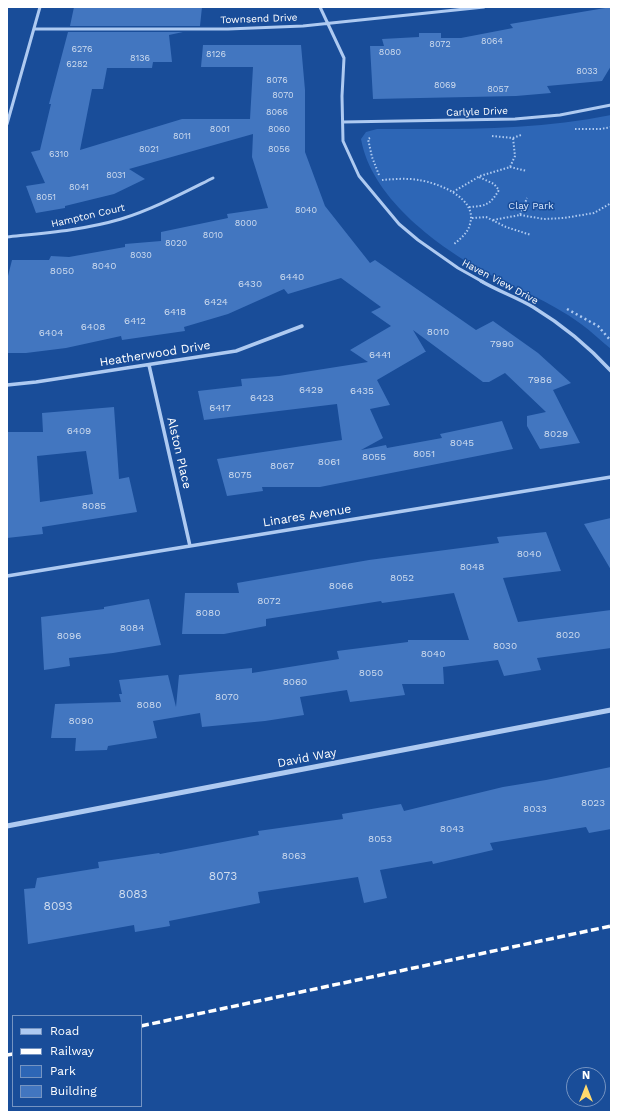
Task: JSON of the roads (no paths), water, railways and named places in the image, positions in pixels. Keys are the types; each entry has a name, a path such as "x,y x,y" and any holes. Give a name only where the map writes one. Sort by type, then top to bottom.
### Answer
{"street":[{"path":"7,124 40,7"},
{"name":"Haven View Drive","path":"320,7 344,58 342,122 343,141 359,176 399,224 458,268 494,289 533,307 576,338 597,356 611,371"},
{"name":"Townsend Drive","path":"34,29 228,29 406,17 484,7"},
{"name":"Carlyle Drive","path":"342,122 515,119 560,115 611,105"},
{"name":"Hampton Court","path":"7,237 61,232 121,219 168,200 213,178"},
{"name":"Heatherwood Drive","path":"7,385 236,351 302,326"},
{"name":"Alston Place","path":"148,365 190,546"},
{"name":"Linares Avenue","path":"7,576 611,477"},
{"name":"David Way","path":"7,826 611,710"}],"railway":[{"path":"142,1026 611,926"},
{"path":"7,1055 12,1054"}],"park label":[{"name":"Clay Park","path":"531,206"}]}
